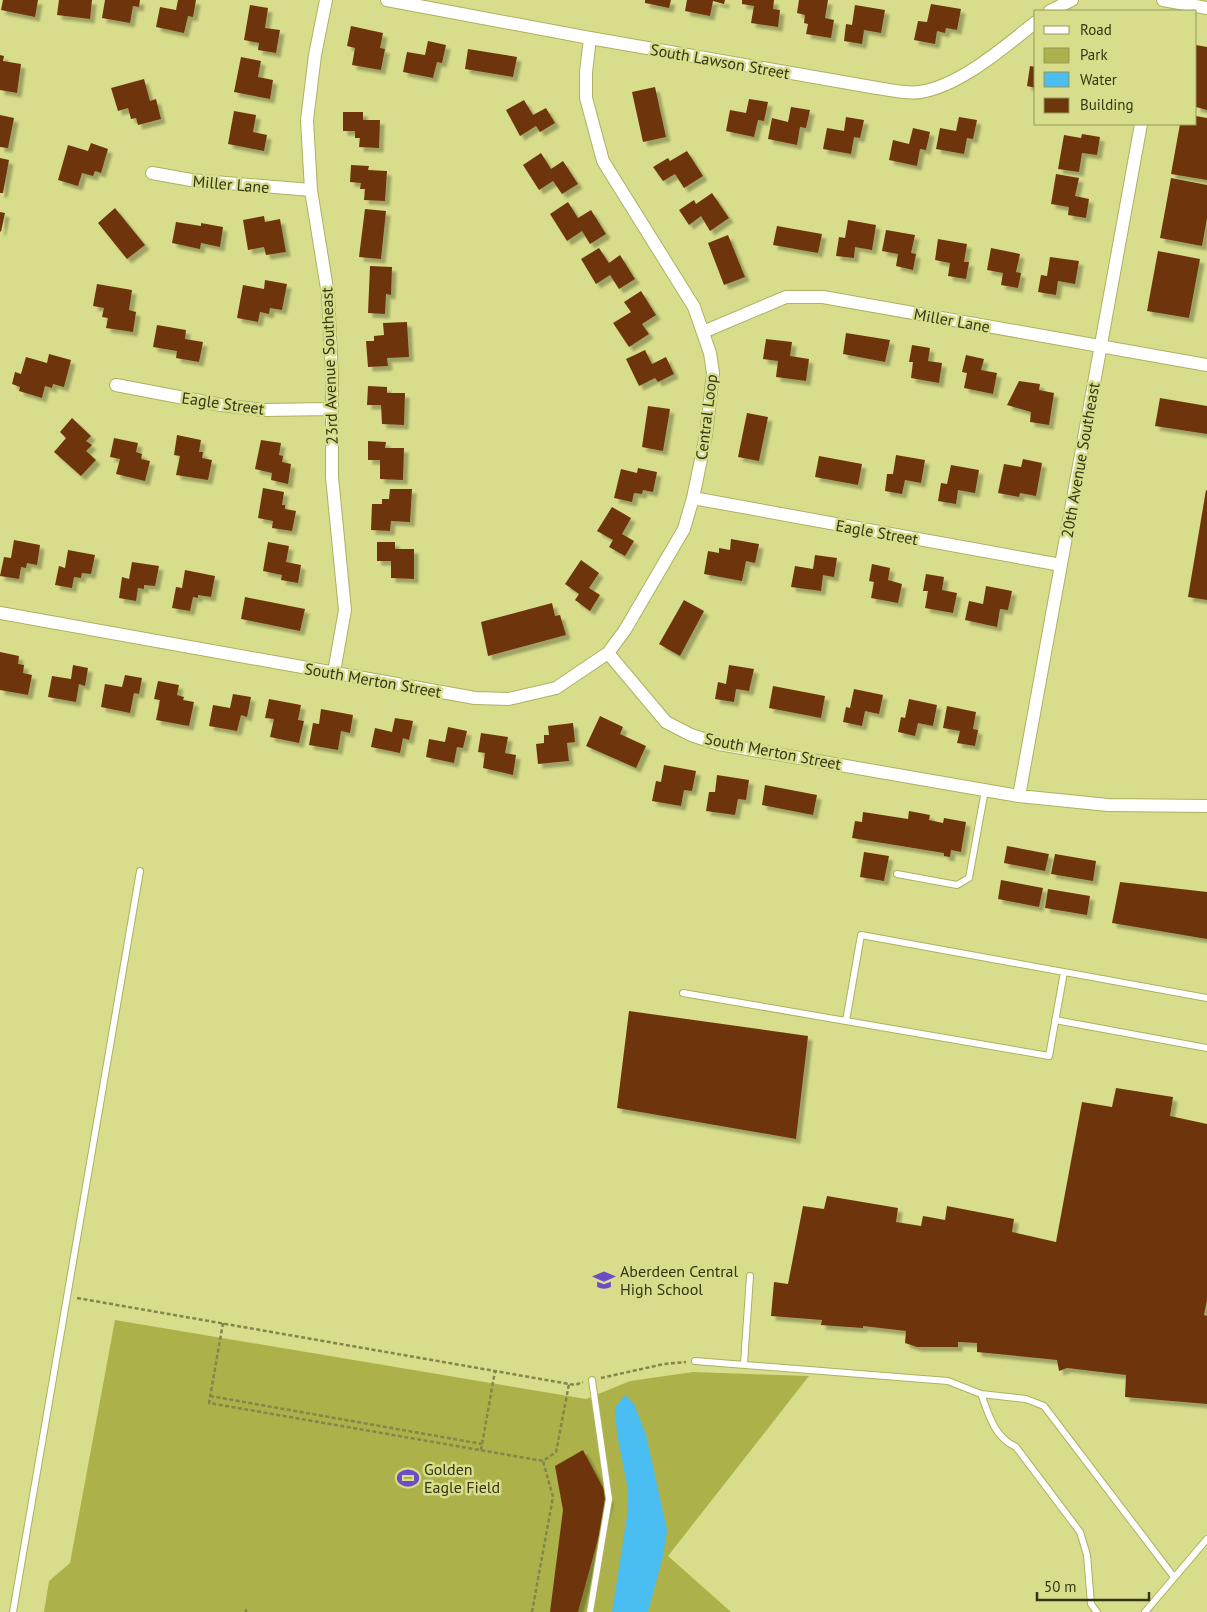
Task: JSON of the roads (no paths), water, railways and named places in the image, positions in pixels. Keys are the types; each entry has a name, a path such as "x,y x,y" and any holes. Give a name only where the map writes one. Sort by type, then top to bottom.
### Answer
{"street":[{"name":"23rd Avenue Southeast","path":"326,0 315,55 307,120 311,190 328,295 332,478 345,610 334,672"},
{"name":"South Lawson Street","path":"387,0 590,38 877,88 919,92 955,79 1004,47 1034,24"},
{"path":"1052,10 1072,0"},
{"path":"1163,0 1207,8"},
{"name":"Central Loop","path":"590,38 586,72 586,98 604,161 694,307 710,353 713,373 706,435 693,498 684,528 665,566 626,630 608,653"},
{"name":"20th Avenue Southeast","path":"1019,796 1141,125"},
{"name":"Miller Lane","path":"152,173 191,180 311,190"},
{"name":"Miller Lane","path":"703,332 786,297 823,297 1207,365"},
{"name":"Eagle Street","path":"116,386 221,405 264,410 331,409"},
{"name":"Eagle Street","path":"693,498 1061,565"},
{"name":"South Merton Street","path":"0,613 475,698 509,699 556,688 608,653 666,722 692,736 719,744 1019,796 1108,806 1207,806"}],"lane":[{"path":"896,874 957,885 969,878 985,790"},
{"path":"13,1612 140,871"},
{"path":"846,1021 860,935 1207,998"},
{"path":"683,993 1049,1056 1064,972"},
{"path":"1055,1020 1207,1048"},
{"path":"744,1363 750,1276"},
{"path":"695,1361 744,1363 948,1381 966,1386 980,1394 1026,1399 1044,1406 1174,1577"},
{"path":"590,1612 609,1499 592,1380"},
{"path":"980,1394 997,1432 1006,1442 1016,1447 1080,1532 1087,1555 1091,1604 1097,1612"},
{"path":"1145,1612 1207,1539"}],"water":[{"path":"625,1395 634,1404 646,1435 667,1530 663,1556 648,1612 612,1612 627,1516 628,1490 617,1434 615,1407"}],"place":[{"name":"Aberdeen Central High School","path":"604,1280"},
{"name":"Golden Eagle Field","path":"408,1478"}]}
